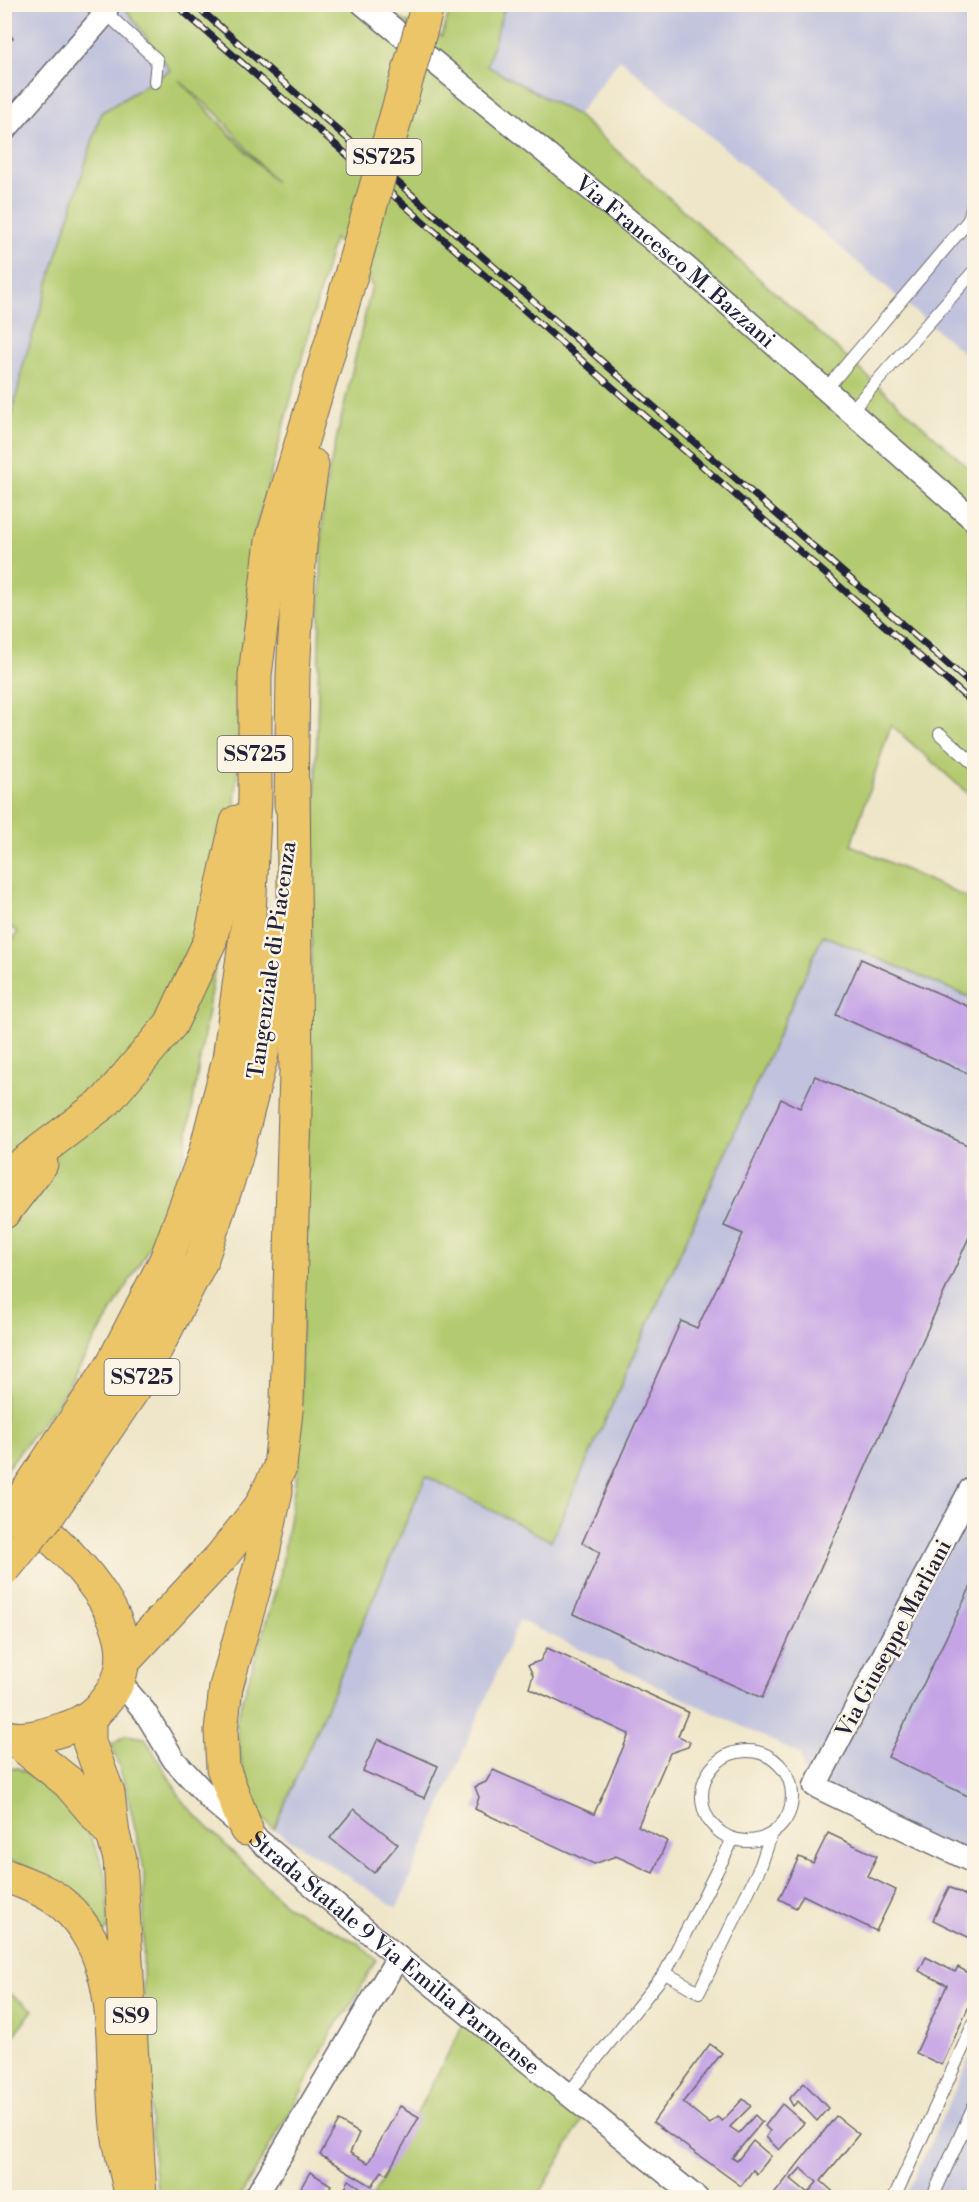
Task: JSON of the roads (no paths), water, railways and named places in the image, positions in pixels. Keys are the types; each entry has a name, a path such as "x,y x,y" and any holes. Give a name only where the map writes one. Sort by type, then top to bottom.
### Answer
{"main road":[{"name":"Tangenziale di Piacenza","path":"4,1569 49,1514 141,1378 201,1262 220,1157 229,1059 249,913 255,798 255,675 272,540 327,359 428,4"},
{"name":"Tangenziale di Piacenza","path":"4,1519 25,1496 112,1365 220,1157 262,1054 293,784 293,675 300,545 327,359"},
{"path":"4,1178 60,1138 106,1101 171,1024 210,941 232,853 255,675"},
{"path":"246,1829 222,1768 221,1731 226,1687 272,1519 287,1402 296,1071 293,784"},
{"path":"4,1212 60,1138"},
{"path":"9,1738 47,1734 89,1719 105,1702 121,1672 221,1557 261,1506 280,1467"},
{"path":"4,1501 31,1520 79,1566 103,1593 118,1627 121,1672"},
{"path":"89,1719 89,1742 108,1793 113,1835"},
{"path":"9,1738 68,1782 113,1835"},
{"name":"SS9","path":"113,1835 120,1859 123,1888 141,2198"},
{"path":"4,1875 37,1887 65,1906 92,1942 106,1974 117,2128 132,2198"}],"street":[{"name":"Via Francesco M. Bazzani","path":"368,6 536,147 615,208 975,520"},
{"path":"4,131 102,9"},
{"name":"Via Giuseppe Marliani","path":"972,1491 815,1786 975,1862"},
{"name":"Strada Statale 9 Via Emilia Parmense","path":"121,1672 174,1760 213,1802 398,1957 697,2198"},
{"path":"255,2198 398,1957"}],"lane":[{"path":"102,9 156,60 155,82"},
{"path":"975,199 969,210 969,220 975,233"},
{"path":"826,389 969,220"},
{"path":"851,411 975,272"},
{"path":"940,734 975,764"},
{"path":"742,1751 757,1752 772,1758 783,1768 790,1782 793,1797 790,1812 783,1825 771,1835 746,1841 734,1839 720,1832 710,1821 704,1807 703,1792 706,1777 715,1765 728,1756 742,1751"},
{"path":"665,1974 699,1992 761,1865 771,1835"},
{"path":"568,2094 665,1974 734,1839"},
{"path":"894,2198 975,2023"},
{"path":"932,2198 975,2106"}],"railway":[{"path":"175,4 974,704"},
{"path":"194,4 974,687"}]}
